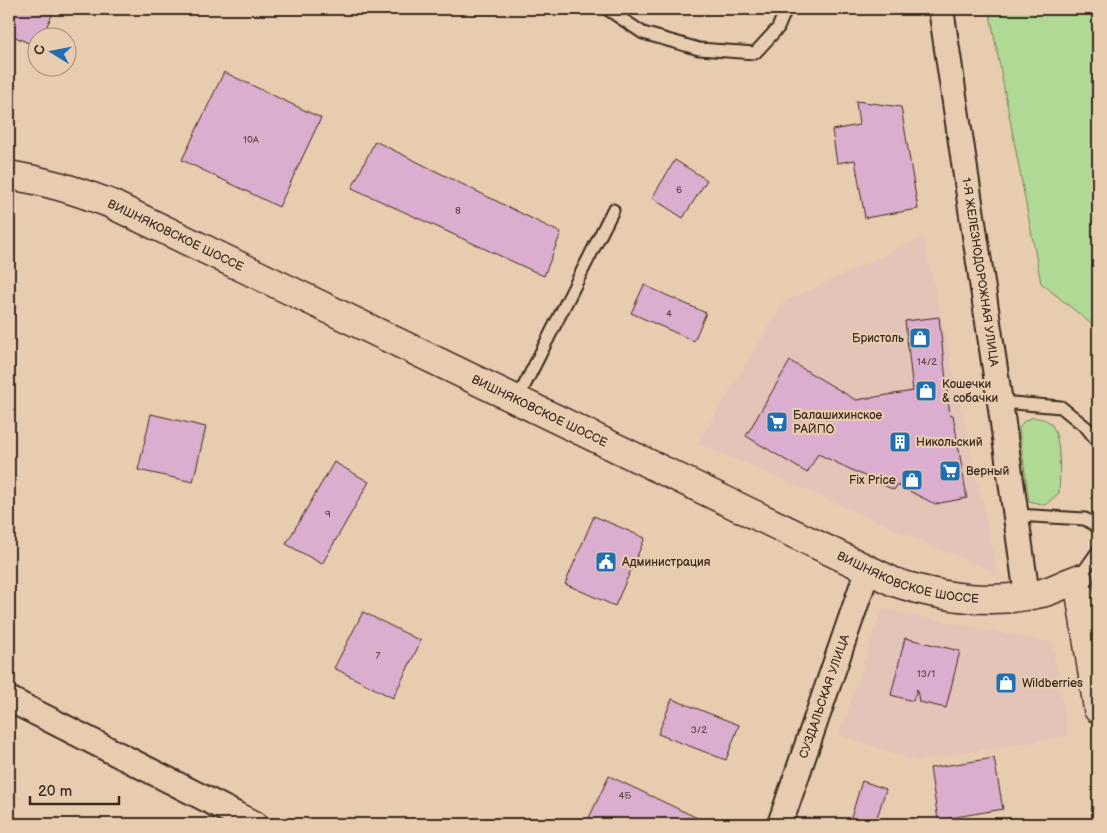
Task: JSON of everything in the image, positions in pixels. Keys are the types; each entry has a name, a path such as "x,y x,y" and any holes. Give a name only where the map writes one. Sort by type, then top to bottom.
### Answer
{"street":[{"name":"1-Я ЖЕЛЕЗНОДОРОЖНАЯ УЛИЦА","path":"941,9 1027,596"},
{"name":"ВИШНЯКОВСКОЕ ШОССЕ","path":"9,175 71,188 108,203 894,582 921,591 955,598 993,599 1027,596 1044,592 1078,579"},
{"name":"СУЗДАЛЬСКАЯ УЛИЦА","path":"780,824 868,569"},
{"path":"1078,579 1098,708"},
{"path":"9,699 255,824"}],"lane":[{"path":"607,9 643,33 699,49 755,53 778,28 786,9"},
{"path":"517,400 612,210"},
{"path":"1000,402 1060,407 1087,428 1098,442"},
{"path":"1016,515 1085,519 1098,527"},
{"path":"1078,579 1098,551"}],"shaded area":[{"path":"923,237 998,574 698,443 784,302"},
{"path":"882,609 1052,643 1068,736 917,761 840,735"}],"green space":[{"path":"989,9 1098,9 1098,326 1094,326 1041,283"},
{"path":"1033,417 1048,421 1053,426 1058,444 1060,466 1059,493 1045,505 1029,501 1019,429 1023,422"}],"building":[{"path":"9,9 55,9 46,28 28,28 28,43 9,34"},
{"path":"224,72 321,118 279,207 182,160"},
{"path":"856,101 901,107 918,209 865,218 855,160 837,163 832,130 859,125"},
{"path":"375,141 561,233 544,276 352,188"},
{"path":"675,160 707,180 683,218 652,198"},
{"path":"644,285 706,313 694,341 631,313"},
{"path":"939,317 950,416 953,415 967,498 935,504 897,485 894,490 818,454 807,473 746,436 790,361 856,400 913,391 905,321"},
{"path":"151,414 206,427 193,482 138,470"},
{"path":"334,462 369,482 322,564 286,544"},
{"path":"594,516 645,538 615,606 565,584"},
{"path":"363,612 421,641 393,698 334,668"},
{"path":"905,638 960,651 946,708 919,702 917,689 913,701 891,695"},
{"path":"672,699 739,725 726,760 658,734"},
{"path":"994,758 1003,809 938,820 930,768"},
{"path":"609,776 710,824 586,824"},
{"path":"862,781 886,789 875,824 849,824"}],"place":[{"name":"Бристоль","path":"920,338"},
{"name":"Кошечки & собачки","path":"926,391"},
{"name":"Балашихинское РАЙПО","path":"777,422"},
{"name":"Никольский","path":"900,442"},
{"name":"Верный","path":"950,471"},
{"name":"Fix Price","path":"912,480"},
{"name":"Администрация","path":"606,562"},
{"name":"Wildberries","path":"1006,683"}]}
